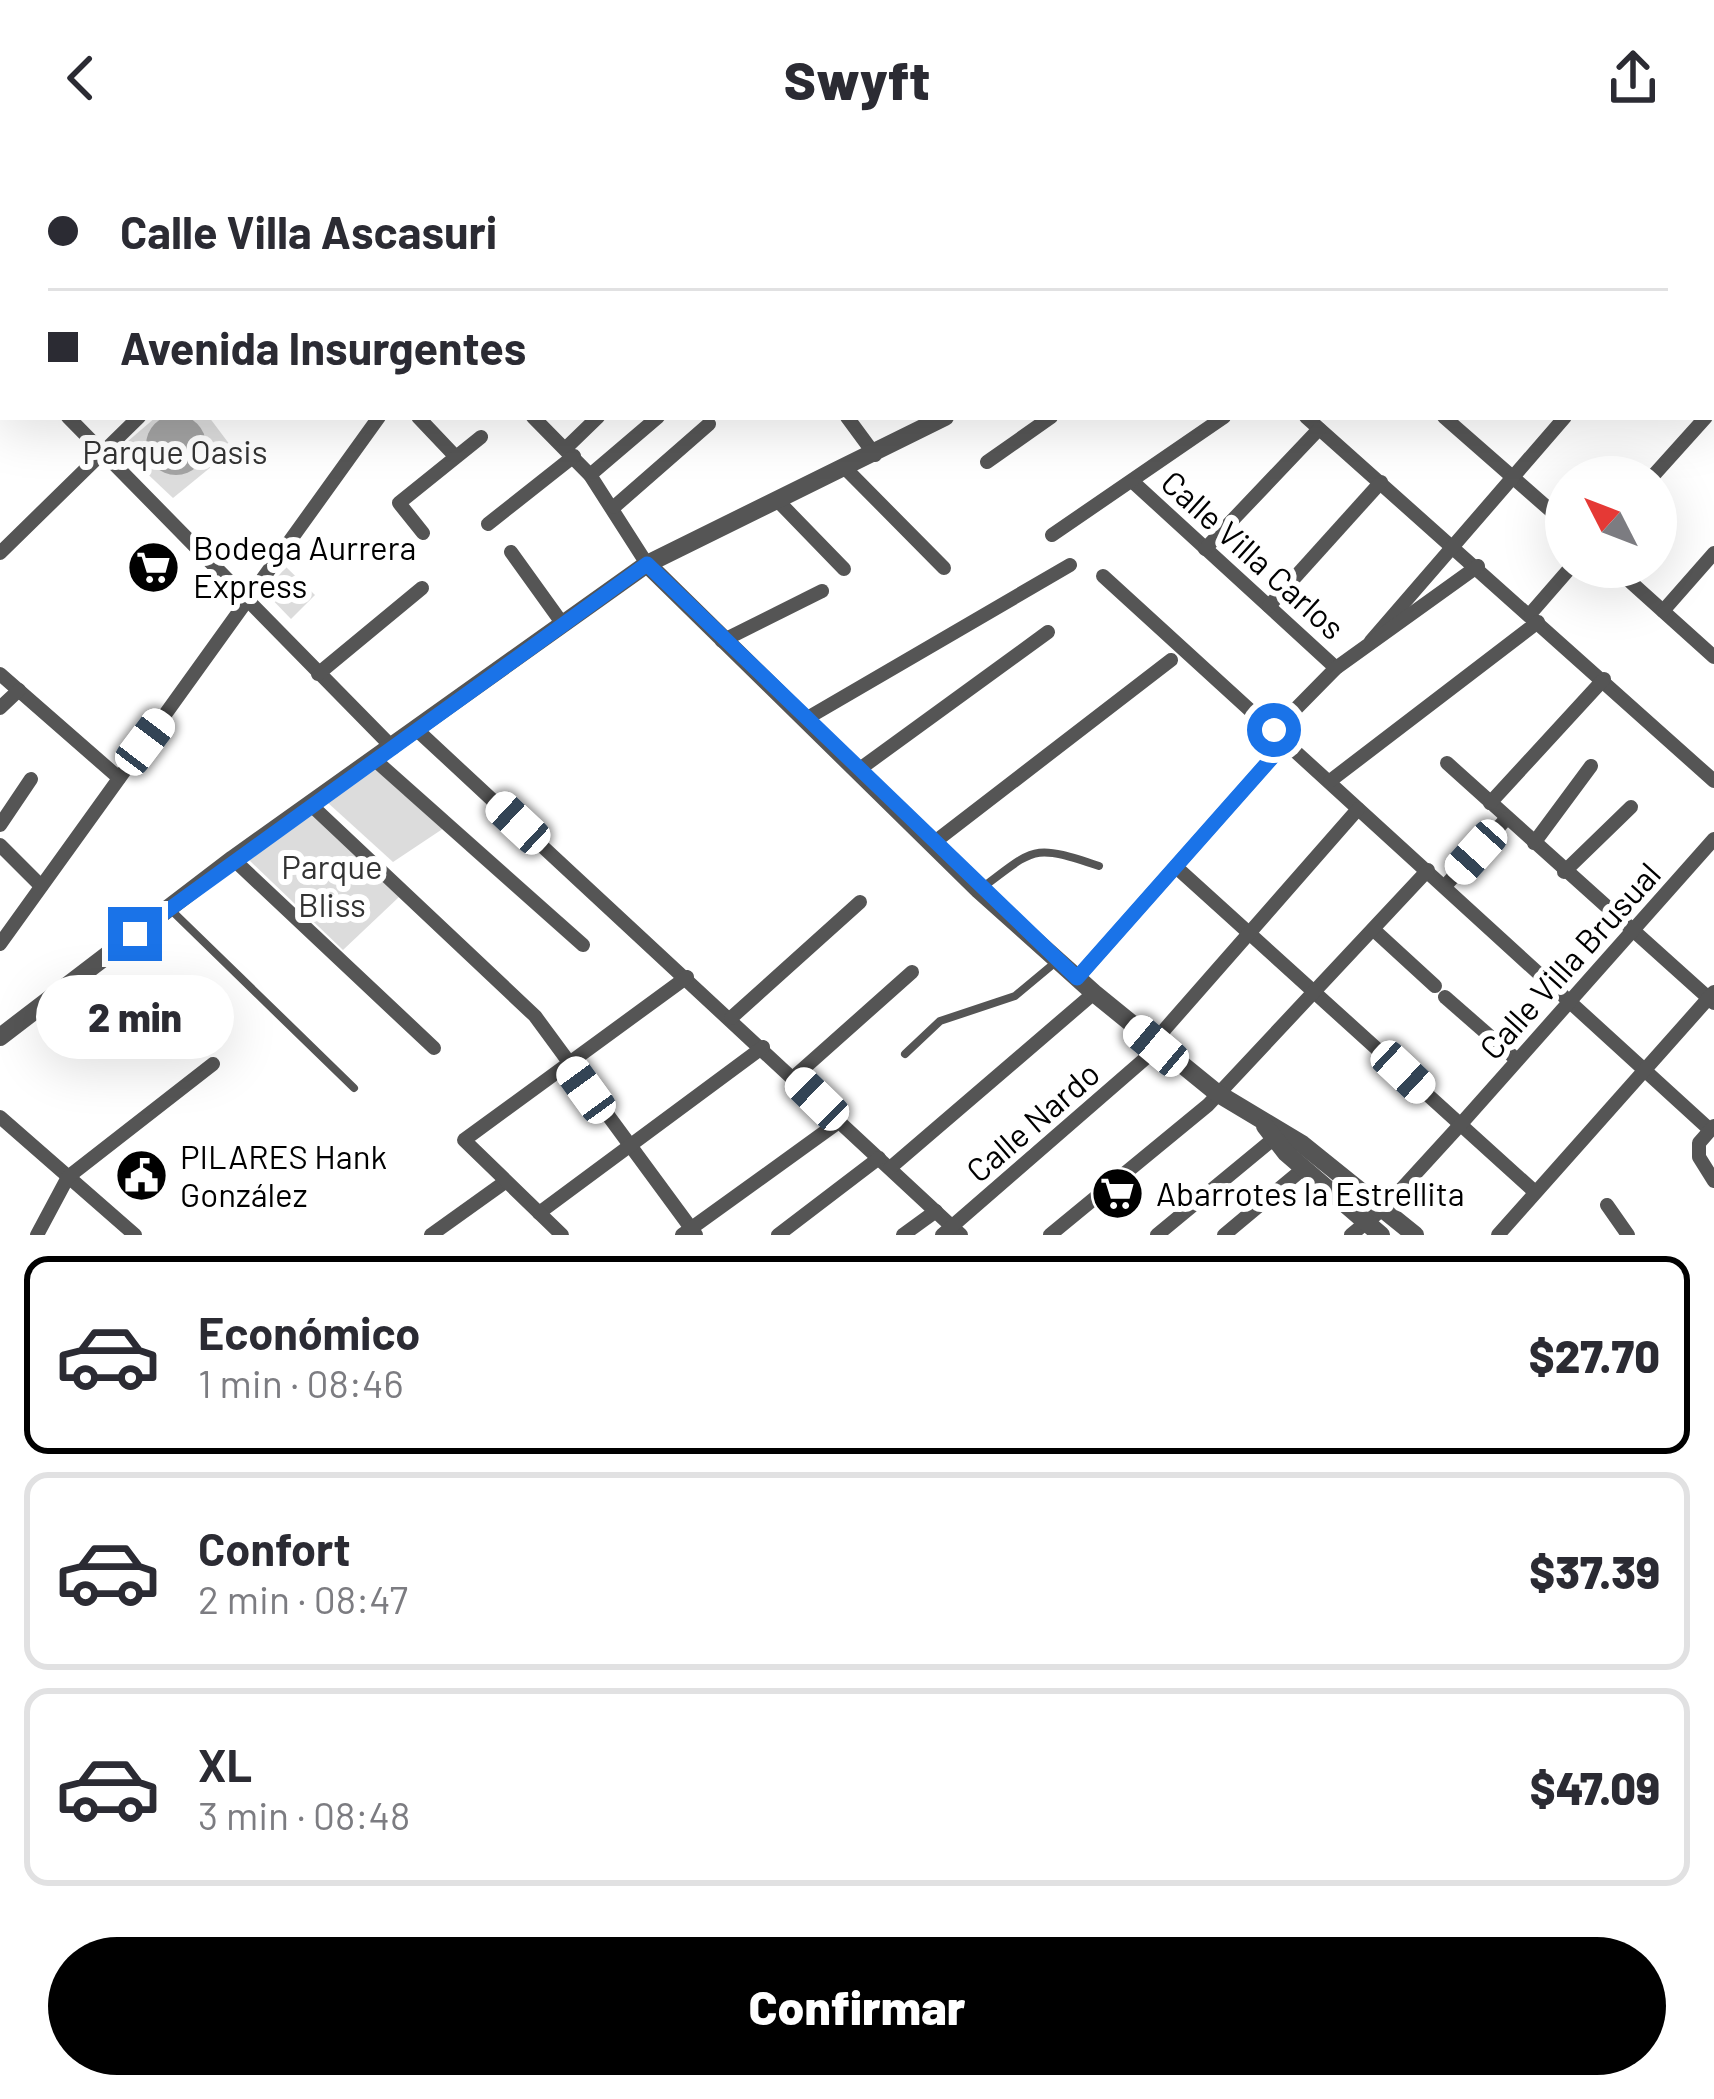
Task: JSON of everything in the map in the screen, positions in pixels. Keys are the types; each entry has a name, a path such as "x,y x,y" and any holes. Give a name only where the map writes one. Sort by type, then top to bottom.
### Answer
{"street":[{"path":"71,420 393,748"},
{"path":"0,553 136,420"},
{"path":"0,944 377,420"},
{"path":"421,420 455,456"},
{"path":"536,420 590,475 647,564 979,890 1156,1046 1384,1207 1415,1235"},
{"path":"488,524 570,452 596,420"},
{"path":"590,475 654,420"},
{"path":"849,420 875,455"},
{"path":"0,1037 233,859 647,564 939,420"},
{"path":"987,462 1047,420"},
{"path":"1052,535 1219,420"},
{"path":"1309,420 1714,781"},
{"path":"1447,420 1545,505"},
{"path":"1371,641 1450,543 1562,420"},
{"path":"1672,456 1705,420"},
{"path":"614,507 709,424"},
{"path":"1205,549 1319,429"},
{"path":"423,533 399,503 481,437"},
{"path":"846,469 944,568"},
{"name":"Calle Villa Carlos","path":"1133,482 1336,668"},
{"path":"1269,606 1382,482"},
{"path":"778,500 844,569"},
{"path":"511,552 562,623"},
{"path":"1663,611 1714,553"},
{"path":"804,720 1070,565"},
{"path":"1274,730 1336,668 1478,566"},
{"path":"1103,576 1711,1127 1699,1143 1700,1157 1714,1181"},
{"path":"318,674 422,588"},
{"path":"1330,781 1534,617 1555,588"},
{"path":"1637,588 1714,657"},
{"path":"722,641 821,591"},
{"path":"857,771 1048,632"},
{"path":"932,844 1171,660"},
{"path":"0,674 119,778"},
{"path":"1490,803 1604,679"},
{"path":"0,708 19,690"},
{"path":"417,730 794,1077 936,1211 952,1232"},
{"path":"1077,978 1285,743"},
{"path":"375,760 583,945"},
{"path":"1447,764 1631,932 1712,997 1498,1235"},
{"path":"1534,843 1591,766"},
{"path":"0,825 32,779"},
{"path":"310,804 535,1016 690,1233 840,1121"},
{"path":"1564,872 1630,807"},
{"name":"Calle Nardo","path":"952,1232 1156,1046 1358,808"},
{"path":"1446,885 1506,819"},
{"name":"Calle Villa Brusual","path":"1351,1235 1374,1229 1384,1207 1714,839"},
{"path":"0,844 40,886"},
{"path":"233,859 434,1048"},
{"path":"1176,868 1535,1192"},
{"path":"1050,1235 1217,1093 1318,994 1429,870"},
{"path":"731,1018 860,902"},
{"path":"1375,931 1517,1060"},
{"path":"794,1077 912,972"},
{"path":"562,1235 464,1140 565,1061 687,977"},
{"path":"778,1235 885,1163 1094,993"},
{"path":"538,1213 763,1048"},
{"path":"37,1235 68,1177 213,1064"},
{"path":"0,1117 131,1233"},
{"path":"1274,1132 1304,1168 1374,1229"},
{"path":"1157,1235 1274,1132"},
{"path":"1224,1235 1304,1168"},
{"path":"431,1235 505,1182"},
{"path":"1607,1205 1628,1235"},
{"path":"903,1235 936,1211"}],"lane":[{"path":"979,890 1032,851 1046,848 1099,866"},
{"path":"169,908 354,1088"},
{"path":"905,1054 940,1021 1015,996 1057,961"}],"green space":[{"name":"Parque Oasis","path":"153,420 211,420 233,449 173,498 120,448"},
{"path":"286,567 315,595 291,619 265,592"},
{"path":"380,762 447,826 393,862 327,802"},
{"name":"Parque Bliss","path":"310,809 399,897 343,950 248,859"}],"shaded area":[{"path":"160,420 192,420 204,433 204,457 188,473 164,473 148,457 148,433"}],"place":[{"name":"Bodega Aurrera Express","path":"154,567"},
{"name":"PILARES Hank González","path":"141,1176"},
{"name":"Abarrotes la Estrellita","path":"1117,1194"}],"route":[{"path":"135,934 647,564 654,576 932,844 1077,978 1285,743 1274,730"}]}
